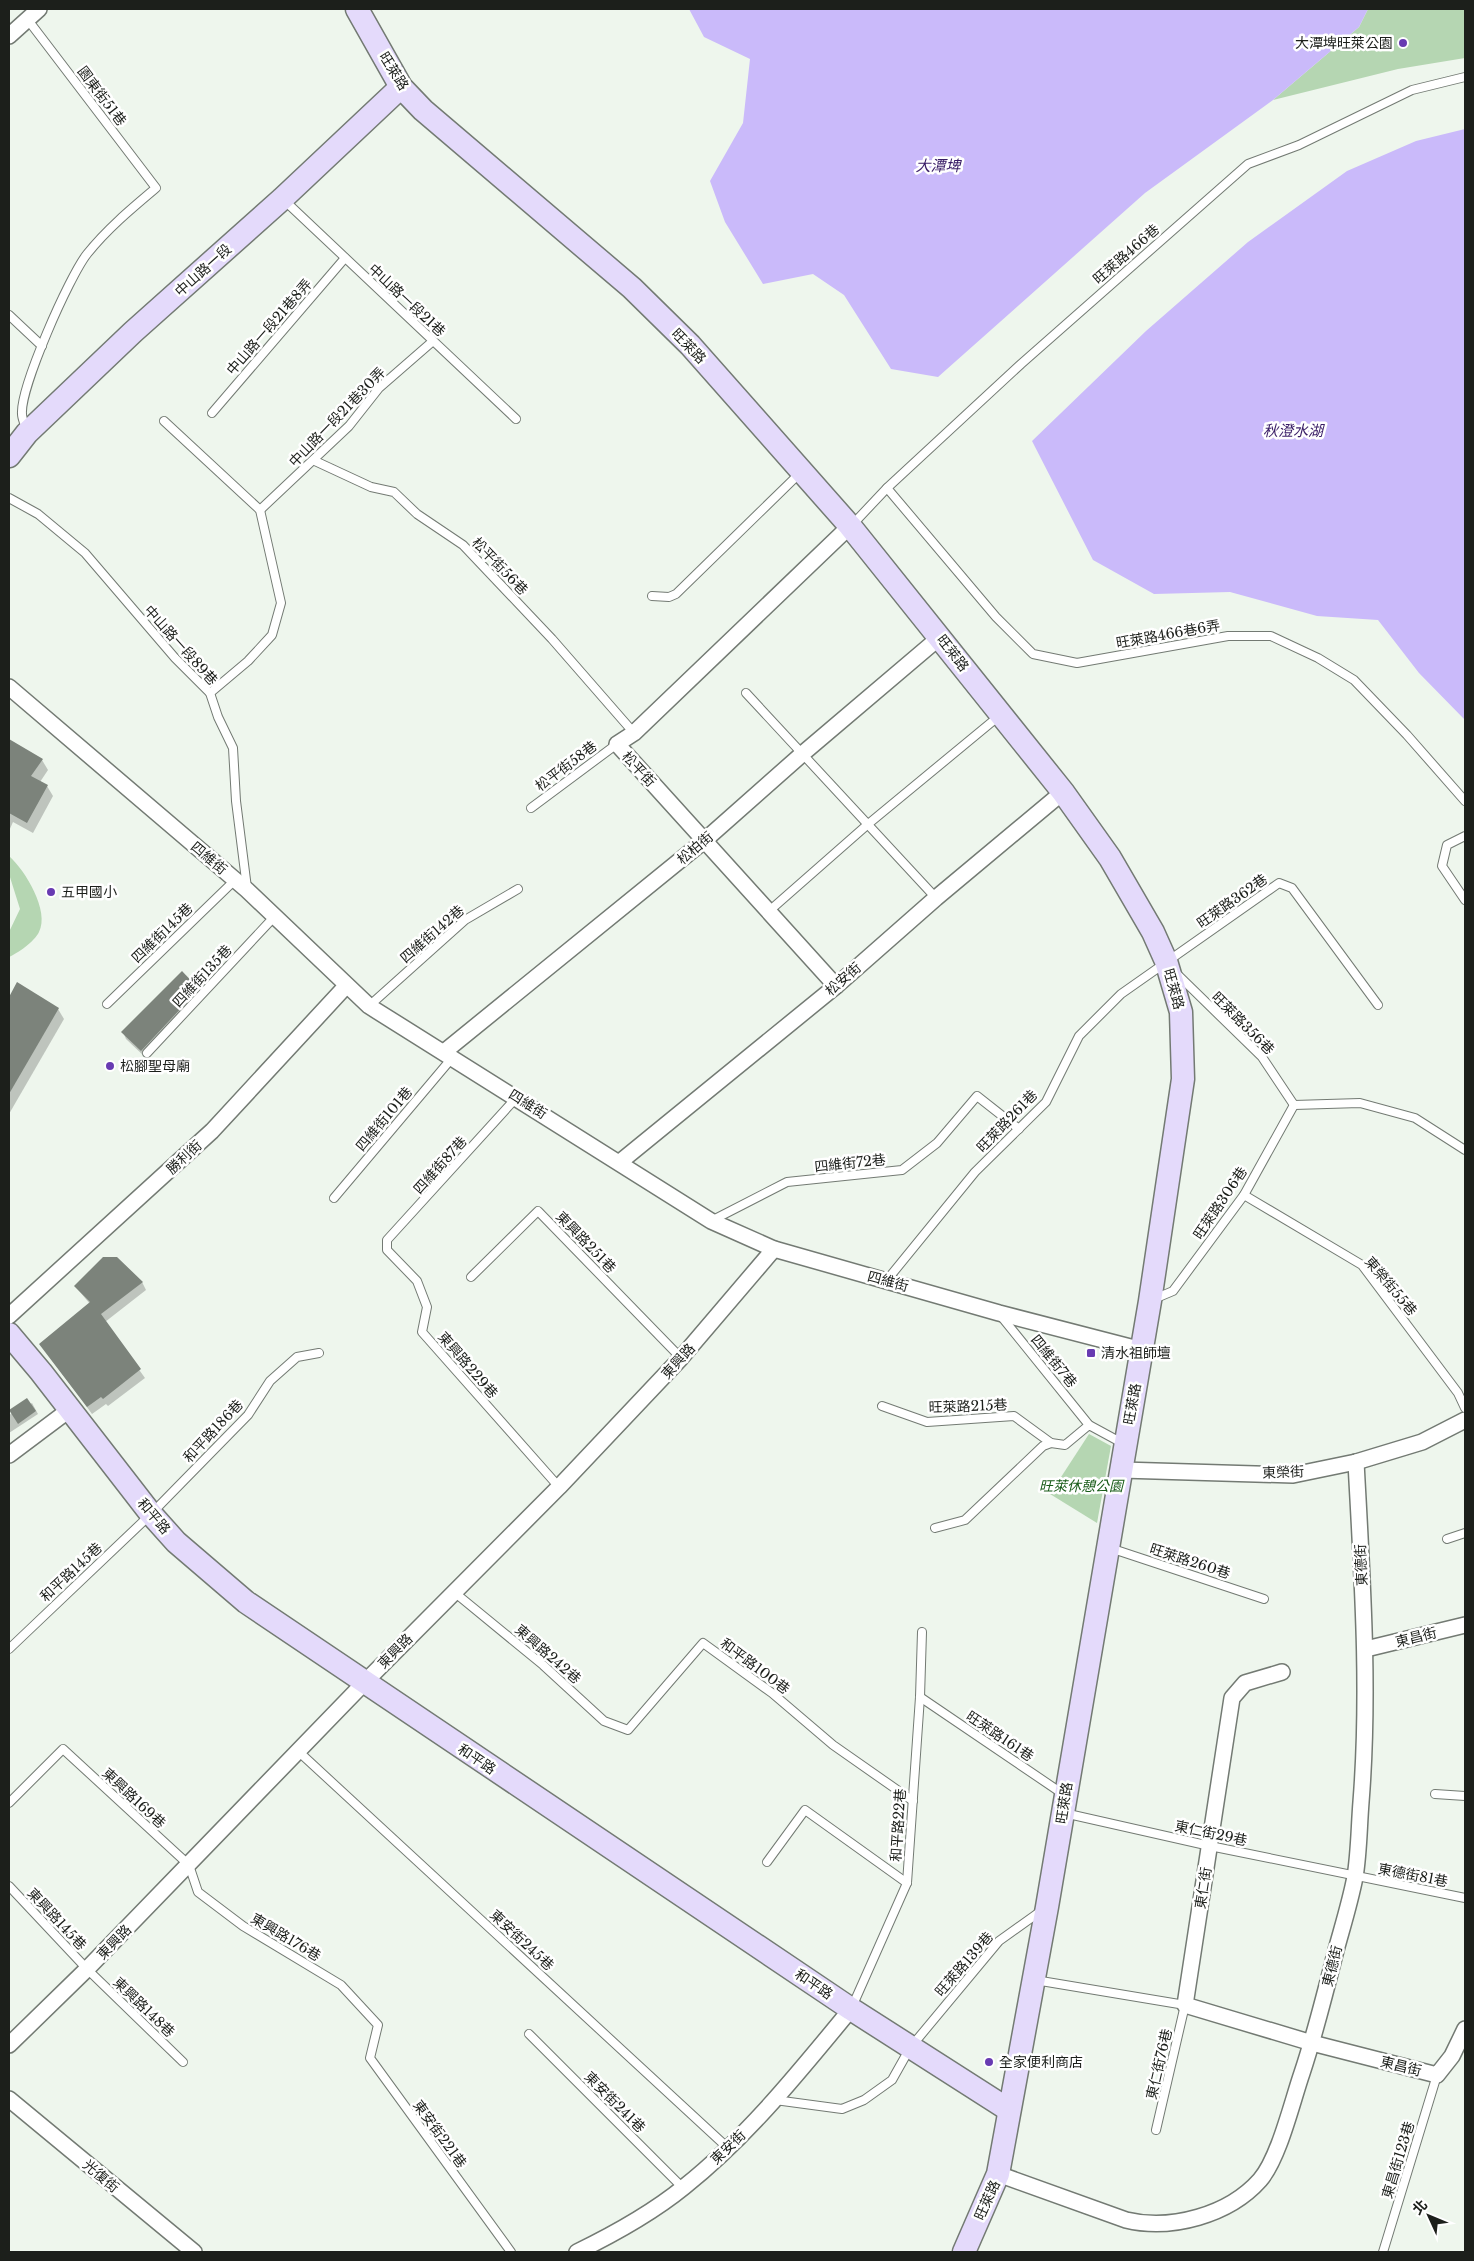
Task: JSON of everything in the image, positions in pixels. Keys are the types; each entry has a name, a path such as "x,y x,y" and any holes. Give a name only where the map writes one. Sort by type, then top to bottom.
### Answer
{"street":[{"path":"9,36 39,9"},
{"name":"旺萊路","path":"357,9 401,87 423,110 632,288 690,344 850,526 1064,792 1110,858 1142,910 1166,961 1181,1012 1184,1054 1183,1079 1150,1301 1047,1907 998,2174 964,2252"},
{"name":"中山路一段","path":"9,456 27,433 133,332 282,199 401,87"},
{"name":"松平街","path":"836,986 617,744 634,733 850,526"},
{"name":"松柏街","path":"448,1055 705,840 801,755 940,638"},
{"name":"四維街","path":"9,688 248,890 369,1006 517,1097 711,1221 774,1249 999,1313 1142,1350"},
{"name":"松安街","path":"620,1162 836,986 936,898 1064,792"},
{"name":"勝利街","path":"9,1316 212,1131 346,986"},
{"name":"東興路","path":"9,2045 87,1969 364,1683 559,1487 682,1358 774,1249"},
{"name":"和平路","path":"9,1334 42,1372 69,1410 151,1514 176,1542 246,1602 851,2009 1009,2110"},
{"path":"9,1455 69,1410"},
{"name":"東榮街","path":"1122,1470 1293,1475 1356,1462 1422,1442 1465,1420"},
{"name":"東德街","path":"998,2174 1144,2224 1182,2221 1220,2208 1260,2179 1274,2155 1312,2043 1355,1876 1364,1759 1366,1649 1356,1462"},
{"name":"東昌街","path":"1366,1649 1465,1625"},
{"name":"東仁街","path":"1186,2005 1232,1698 1245,1683 1282,1672"},
{"path":"1186,2005 1312,2043"},
{"name":"東安街","path":"577,2252 644,2215 683,2188 729,2149 775,2100 851,2009"},
{"name":"東昌街","path":"1312,2043 1437,2075 1452,2056 1465,2029"},
{"name":"光復街","path":"9,2099 194,2252"}],"lane":[{"name":"園東街51巷","path":"28,20 156,188 116,221 85,256 59,305 42,346"},
{"name":"旺萊路466巷","path":"850,526 887,488 1021,364 1248,164 1299,145 1412,90 1465,77"},
{"name":"中山路一段21巷","path":"282,199 516,419"},
{"name":"中山路一段21巷8弄","path":"212,413 345,258"},
{"path":"9,315 42,346 29,379 22,413 27,433"},
{"name":"中山路一段21巷30弄","path":"260,510 315,461 349,426 379,388 433,341"},
{"path":"164,421 260,510 281,603 272,635 248,661 210,693"},
{"name":"松平街56巷","path":"315,461 371,487 394,492 417,514 463,545 552,639 634,733"},
{"path":"652,596 669,597 676,594 802,472"},
{"name":"旺萊路466巷6弄","path":"887,488 996,617 1033,654 1077,663 1228,636 1271,636 1318,658 1354,680 1407,735 1465,801"},
{"name":"中山路一段89巷","path":"9,498 38,514 85,553 175,658 210,693 218,717 233,748 236,801 248,890"},
{"path":"746,693 801,755 936,898"},
{"path":"768,912 866,825 1001,714"},
{"name":"松平街58巷","path":"531,808 617,744"},
{"path":"1465,836 1447,845 1442,866 1465,900"},
{"name":"四維街145巷","path":"107,1004 235,880"},
{"name":"旺萊路362巷","path":"1166,961 1279,883 1292,888 1378,1005"},
{"name":"四維街142巷","path":"369,1006 465,920 518,889"},
{"name":"四維街135巷","path":"147,1054 276,916"},
{"name":"旺萊路356巷","path":"1166,961 1200,998 1262,1057 1294,1105"},
{"name":"旺萊路261巷","path":"887,1280 974,1172 1046,1102 1079,1036 1121,994 1166,961"},
{"name":"四維街101巷","path":"334,1198 448,1055"},
{"name":"四維街72巷","path":"711,1221 787,1182 902,1170 937,1143 977,1096 1019,1128"},
{"name":"四維街87巷","path":"387,1250 387,1240 517,1097"},
{"path":"1294,1105 1360,1103 1415,1118 1465,1150"},
{"name":"旺萊路306巷","path":"1150,1301 1173,1290 1244,1195 1294,1105"},
{"name":"東榮街55巷","path":"1244,1195 1362,1265 1458,1393 1465,1408"},
{"name":"東興路251巷","path":"471,1277 538,1211 682,1358"},
{"name":"東興路229巷","path":"387,1250 417,1280 427,1308 422,1332 559,1487"},
{"name":"四維街7巷","path":"999,1313 1089,1425"},
{"name":"和平路186巷","path":"151,1514 248,1415 270,1382 297,1357 318,1353"},
{"name":"旺萊路215巷","path":"882,1406 927,1422 1014,1416 1051,1443"},
{"path":"936,1528 965,1520 1042,1446 1051,1443 1065,1444 1089,1425 1125,1445"},
{"name":"和平路145巷","path":"9,1649 151,1514"},
{"path":"1447,1539 1465,1534"},
{"name":"旺萊路260巷","path":"1108,1547 1264,1599"},
{"name":"東興路242巷","path":"454,1592 543,1665 604,1720 628,1730"},
{"name":"和平路22巷","path":"851,2009 906,1883 920,1697 922,1632"},
{"name":"和平路100巷","path":"628,1730 703,1644 772,1693 833,1745 913,1801"},
{"name":"旺萊路161巷","path":"920,1697 1064,1804"},
{"name":"東興路169巷","path":"9,1804 63,1749 189,1865"},
{"name":"東安街245巷","path":"298,1751 729,2149"},
{"path":"1435,1794 1465,1796"},
{"name":"東仁街29巷","path":"1064,1804 1210,1846 1355,1876"},
{"path":"767,1862 805,1810 906,1883"},
{"name":"東興路176巷","path":"189,1865 198,1892 243,1926 342,1985 378,2025"},
{"name":"東德街81巷","path":"1355,1876 1465,1898"},
{"name":"東興路145巷","path":"9,1886 87,1969"},
{"name":"旺萊路139巷","path":"775,2100 842,2109 864,2100 892,2080 910,2048 999,1942 1047,1907"},
{"name":"東興路148巷","path":"87,1969 183,2062"},
{"path":"1033,1980 1186,2005"},
{"name":"東仁街76巷","path":"1156,2130 1186,2005"},
{"name":"東安街221巷","path":"378,2025 370,2058 511,2252"},
{"name":"東安街241巷","path":"529,2034 683,2188"},
{"name":"東昌街123巷","path":"1383,2252 1437,2075"}],"green space":[{"name":"大潭埤旺萊公園","path":"1368,9 1465,9 1465,58 1398,69 1273,100 1359,27"},
{"path":"9,856 22,871 34,891 39,902 42,923 39,932 33,940 9,957 9,932 20,909 9,874"},
{"name":"旺萊休憩公園","path":"1089,1434 1111,1446 1097,1523 1050,1494"}],"water":[{"name":"大潭埤","path":"689,9 1368,9 1359,27 1273,100 1145,193 938,377 891,369 844,295 813,274 763,284 725,222 710,181 743,123 750,59 704,37"},
{"name":"秋澄水湖","path":"1465,129 1465,720 1419,673 1378,620 1317,616 1230,592 1154,594 1093,560 1032,441 1146,331 1248,242 1347,171 1416,141"}],"building":[{"path":"9,739 43,759 31,776 48,785 27,823 9,813"},
{"path":"182,971 199,989 141,1051 121,1032"},
{"path":"17,982 59,1008 9,1094 9,997"},
{"path":"103,1257 117,1257 143,1282 101,1314 141,1369 103,1399 101,1397 87,1407 39,1344 90,1302 74,1286"},
{"path":"27,1398 36,1411 18,1424 9,1410"}],"place":[{"name":"大潭埤旺萊公園","path":"1403,43"},
{"name":"五甲國小","path":"51,892"},
{"name":"松腳聖母廟","path":"110,1066"},
{"name":"清水祖師壇","path":"1091,1353"},
{"name":"全家便利商店","path":"989,2062"}]}
